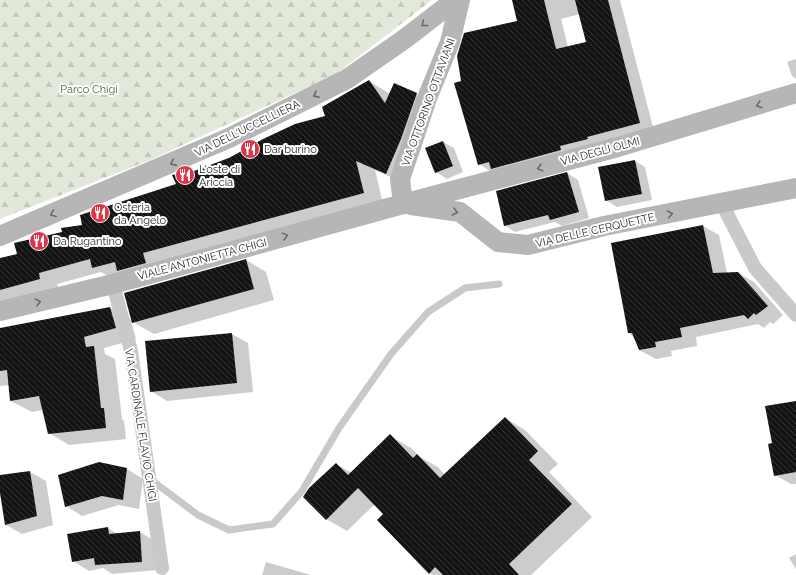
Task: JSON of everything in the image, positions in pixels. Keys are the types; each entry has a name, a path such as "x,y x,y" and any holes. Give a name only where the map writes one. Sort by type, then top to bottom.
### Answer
{"street":[{"name":"VIA DELL'UCCELLIERA","path":"0,236 229,138 347,80 406,38 455,0"},
{"name":"VIA OTTORINO OTTAVIANI","path":"403,204 400,179 427,98 450,42 460,0"},
{"name":"VIA DEGLI OLMI","path":"403,204 618,147 796,93"},
{"name":"VIA DELLE CERQUETTE","path":"403,204 460,212 498,242 528,245 604,226 722,204 796,188"},
{"name":"VIALE ANTONIETTA CHIGI","path":"0,311 113,284 403,204"},
{"path":"722,204 755,268 796,315"},
{"name":"VIA CARDINALE FLAVIO CHIGI","path":"113,284 131,351 162,568"}],"lane":[{"path":"150,479 198,514 229,530 273,524 302,491 339,428 392,354 428,312 465,288 499,284"}],"green space":[{"name":"Parco Chigi","path":"0,0 432,0 336,74 150,160 0,219"}],"building":[{"path":"512,0 544,0 556,49 586,42 575,0 608,0 640,123 560,146 561,150 491,169 489,162 478,165 454,83 461,81 457,56 464,33 517,21"},
{"path":"369,80 385,103 394,83 417,93 401,139 386,174 356,161 364,193 143,253 146,263 117,271 115,262 92,268 90,259 39,273 40,279 0,290 0,258 17,254 14,243 62,232 61,228 82,225 80,215 176,184 172,175 194,171 229,158 263,139 295,124 325,116 322,107"},
{"path":"443,141 453,166 435,173 425,148"},
{"path":"635,160 642,194 605,201 598,167"},
{"path":"567,172 579,212 550,220 548,215 504,226 496,191"},
{"path":"703,225 713,273 738,272 768,306 756,315 754,313 748,319 744,315 680,328 682,337 655,342 656,347 639,350 632,333 628,333 611,243"},
{"path":"246,259 254,289 132,323 124,293"},
{"path":"110,307 116,328 84,337 86,347 94,346 101,408 104,408 106,428 48,434 39,396 10,401 7,370 0,371 0,328"},
{"path":"232,333 237,383 150,392 145,341"},
{"path":"796,401 796,472 774,476 768,444 772,443 765,406"},
{"path":"505,417 538,451 529,460 572,504 509,564 519,575 443,575 435,567 429,574 377,520 383,514 358,488 326,520 303,497 309,488 336,463 348,475 390,434 413,458 417,454 440,478"},
{"path":"99,462 127,468 123,500 102,496 65,507 58,475"},
{"path":"30,471 37,516 5,525 0,493 0,475"},
{"path":"108,527 109,534 140,531 142,562 95,565 94,558 72,562 67,534"}],"place":[{"name":"Dar burino","path":"250,149"},
{"name":"L'oste di Ariccia","path":"185,175"},
{"name":"Osteria da Angelo","path":"100,213"},
{"name":"Da Rugantino","path":"39,241"}]}
